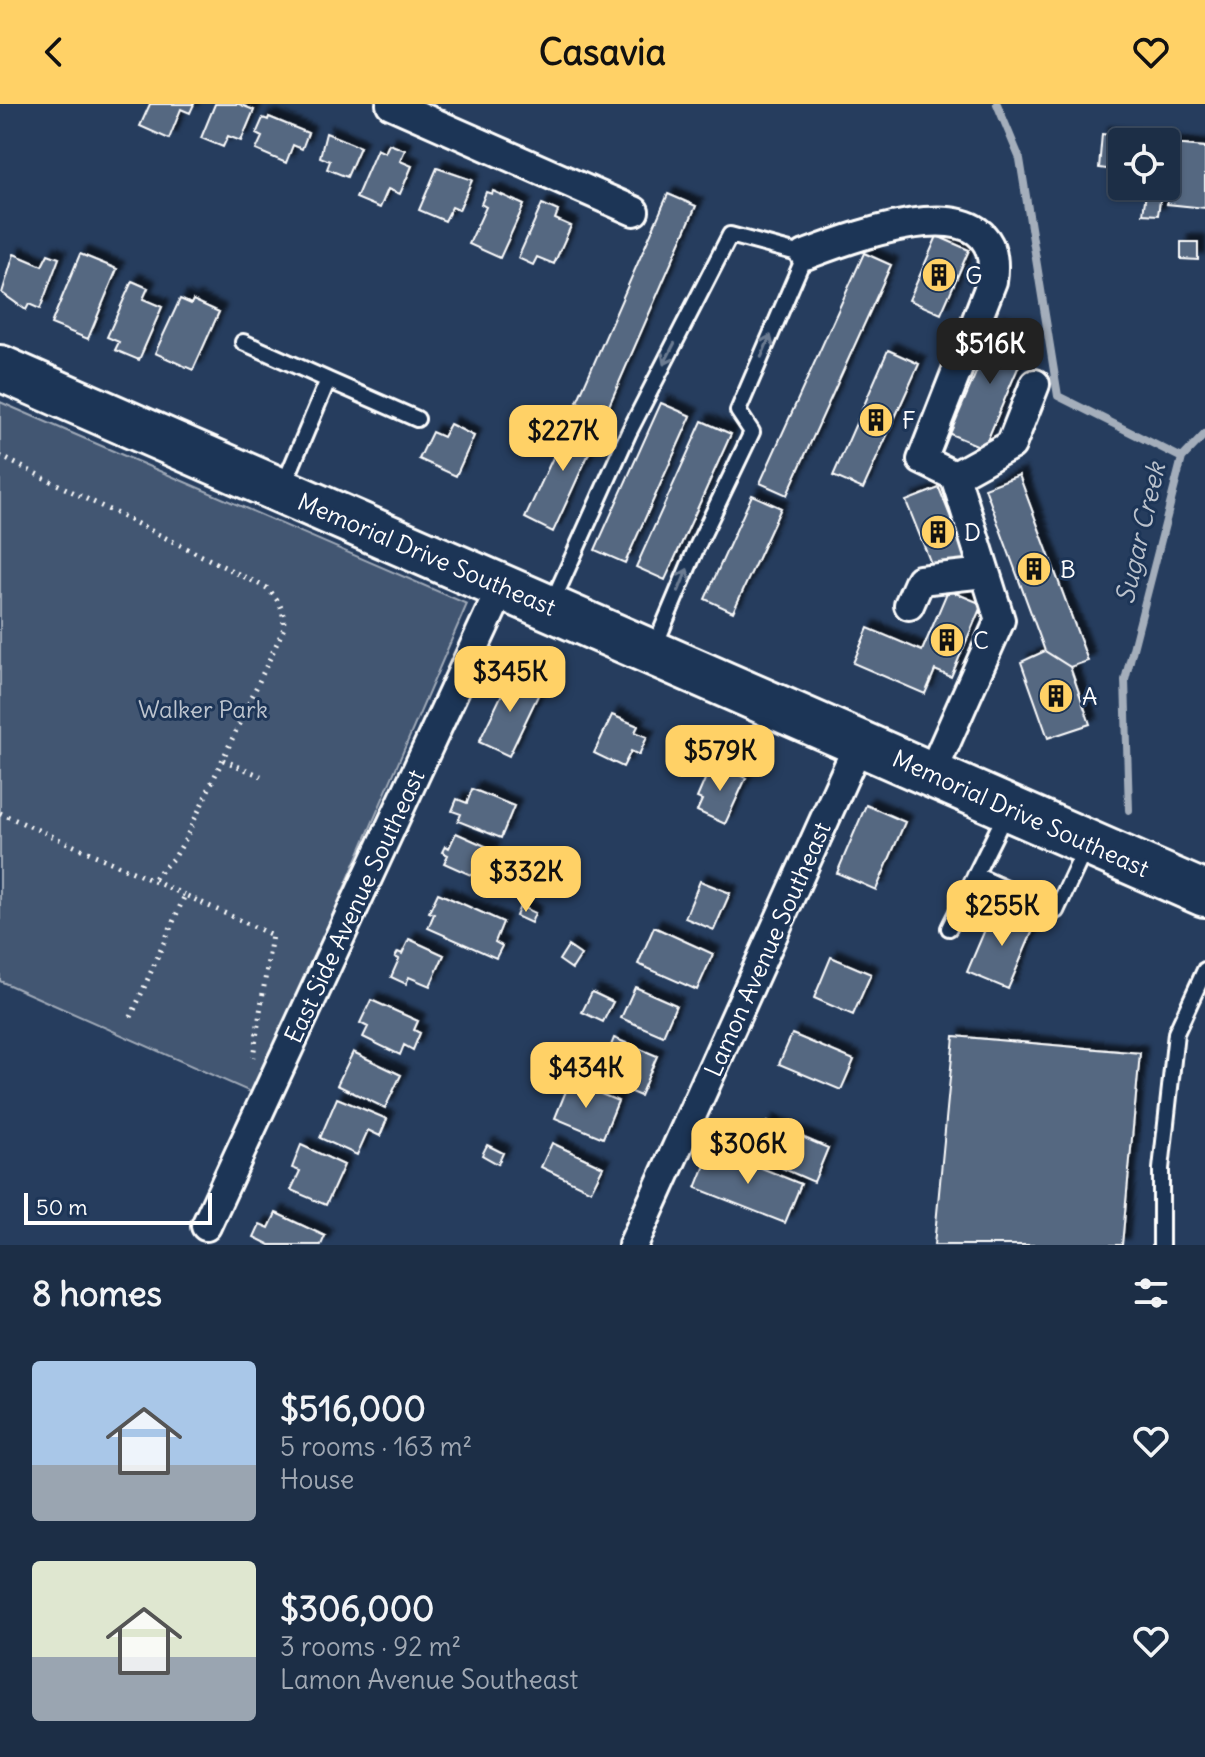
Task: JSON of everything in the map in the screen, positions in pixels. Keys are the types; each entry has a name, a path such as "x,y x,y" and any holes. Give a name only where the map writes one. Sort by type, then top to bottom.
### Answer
{"main road":[{"name":"Memorial Drive Southeast","path":"0,368 1205,894"}],"street":[{"path":"391,104 634,211"},
{"path":"805,255 870,231 940,220 963,224 983,236 995,259 992,281 922,460 955,476 1000,620 932,773"},
{"path":"955,476 1011,445 1035,384"},
{"path":"909,605 920,580 985,573"},
{"name":"East Side Avenue Southeast","path":"206,1226 502,587"},
{"name":"Lamon Avenue Southeast","path":"633,1245 860,741"}],"lane":[{"path":"550,607 629,432 730,235 805,255 738,411 752,432 695,551 652,652"},
{"path":"243,342 417,419"},
{"path":"282,491 328,380"},
{"path":"949,928 1009,807"},
{"path":"975,875 1056,911 1088,842"},
{"path":"1161,1245 1161,1169 1176,1033 1205,970"}],"path":[{"path":"0,456 267,588 279,599 284,628 185,840 152,880"},
{"path":"223,760 261,776"},
{"path":"0,813 272,935 252,1067"},
{"path":"131,1017 185,895"}],"green space":[{"name":"Walker Park","path":"0,402 467,604 255,1094 0,981"}],"building":[{"path":"150,104 194,104 190,113 181,109 169,139 140,126"},
{"path":"215,104 239,104 254,110 241,141 228,136 223,147 201,138"},
{"path":"269,117 308,133 302,149 293,145 286,163 256,150 262,137 256,134 263,118 268,120"},
{"path":"326,133 360,147 347,177 327,169 330,161 320,157"},
{"path":"1102,134 1108,135 1108,169 1099,168"},
{"path":"389,144 405,150 400,161 412,166 400,194 388,189 380,208 356,198 377,149 385,153"},
{"path":"1180,145 1205,147 1205,208 1167,204 1167,200 1180,200"},
{"path":"437,168 472,180 459,210 452,207 445,221 419,210"},
{"path":"493,191 524,205 500,258 469,244 486,207 481,204 486,192 492,194"},
{"path":"668,194 696,206 605,415 577,402"},
{"path":"1145,200 1160,200 1158,215 1143,214"},
{"path":"542,204 558,211 555,219 571,226 554,264 537,257 533,265 518,258"},
{"name":"G","path":"937,236 969,250 941,314 909,300"},
{"path":"1181,242 1198,242 1198,260 1181,259"},
{"path":"864,253 891,265 787,495 760,483"},
{"path":"14,254 42,266 48,254 59,258 40,309 29,304 26,310 2,293"},
{"path":"80,254 117,269 88,339 51,324"},
{"path":"132,281 148,288 143,299 162,307 139,360 115,350 119,342 107,337"},
{"path":"180,299 191,304 193,300 219,312 193,370 155,353"},
{"path":"997,323 1031,337 984,448 950,434"},
{"name":"F","path":"888,350 919,364 863,489 833,476"},
{"path":"661,403 691,416 625,563 595,550"},
{"path":"573,414 601,427 553,532 525,518"},
{"path":"702,421 731,434 665,580 636,567"},
{"path":"450,424 474,436 456,476 419,459 432,432 443,437"},
{"name":"B","path":"1019,475 1088,661 1070,667 1045,651 985,488"},
{"name":"D","path":"939,488 969,563 936,576 906,501"},
{"path":"752,495 781,508 733,612 705,599"},
{"name":"C","path":"948,590 982,604 951,677 935,670 925,694 853,663 868,628 922,651"},
{"name":"A","path":"1045,651 1070,667 1090,724 1048,738 1021,662"},
{"path":"512,673 542,687 509,756 479,742"},
{"path":"612,715 638,726 635,732 647,737 639,755 631,751 623,767 594,753"},
{"path":"712,763 746,778 725,824 697,811 702,800 697,798"},
{"path":"472,789 514,806 501,838 458,821 461,814 452,811 457,799 467,803"},
{"path":"866,805 905,822 876,890 837,873"},
{"path":"456,833 492,849 487,862 491,864 484,881 444,863 448,855 442,852 445,846 449,848"},
{"path":"700,881 730,893 714,930 685,918"},
{"path":"438,893 503,922 495,942 502,946 496,958 428,928 434,914 429,912"},
{"path":"520,906 535,913 531,923 516,916"},
{"path":"995,906 1036,923 1008,989 967,972"},
{"path":"654,927 713,954 697,990 638,964"},
{"path":"409,939 444,955 430,986 409,977 406,984 391,977 399,959 395,957 398,952 402,954"},
{"path":"568,946 581,955 572,969 559,960"},
{"path":"831,957 871,974 853,1015 814,998"},
{"path":"635,987 676,1005 663,1036 621,1018"},
{"path":"592,992 613,1002 603,1022 582,1012"},
{"path":"371,1000 418,1021 414,1030 420,1033 413,1050 404,1045 400,1055 363,1037 368,1027 360,1023"},
{"path":"792,1034 854,1060 841,1090 779,1064"},
{"path":"954,1036 1140,1053 1122,1245 934,1245"},
{"path":"614,1038 657,1056 640,1096 598,1078"},
{"path":"353,1052 401,1075 385,1108 337,1085"},
{"path":"570,1081 618,1101 603,1138 555,1118"},
{"path":"337,1098 387,1119 380,1136 368,1130 357,1155 320,1138"},
{"path":"767,1122 828,1148 814,1182 768,1162 775,1144 760,1138"},
{"path":"552,1143 603,1167 591,1191 541,1167"},
{"path":"301,1145 344,1165 326,1205 291,1190 300,1171 292,1168"},
{"path":"487,1145 503,1153 498,1164 482,1155"},
{"path":"712,1148 801,1184 785,1223 696,1188"},
{"path":"276,1213 325,1236 321,1245 270,1245 254,1237 260,1224 269,1228"}],"waterway":[{"name":"Sugar Creek","path":"997,104 1020,159 1058,396 1182,458"},
{"name":"Sugar Creek","path":"1129,810 1125,680 1182,458 1205,434"}],"place":[{"name":"G","path":"939,275"},
{"name":"F","path":"876,420"},
{"name":"D","path":"938,532"},
{"name":"B","path":"1034,569"},
{"name":"C","path":"947,640"},
{"name":"A","path":"1056,696"}]}
